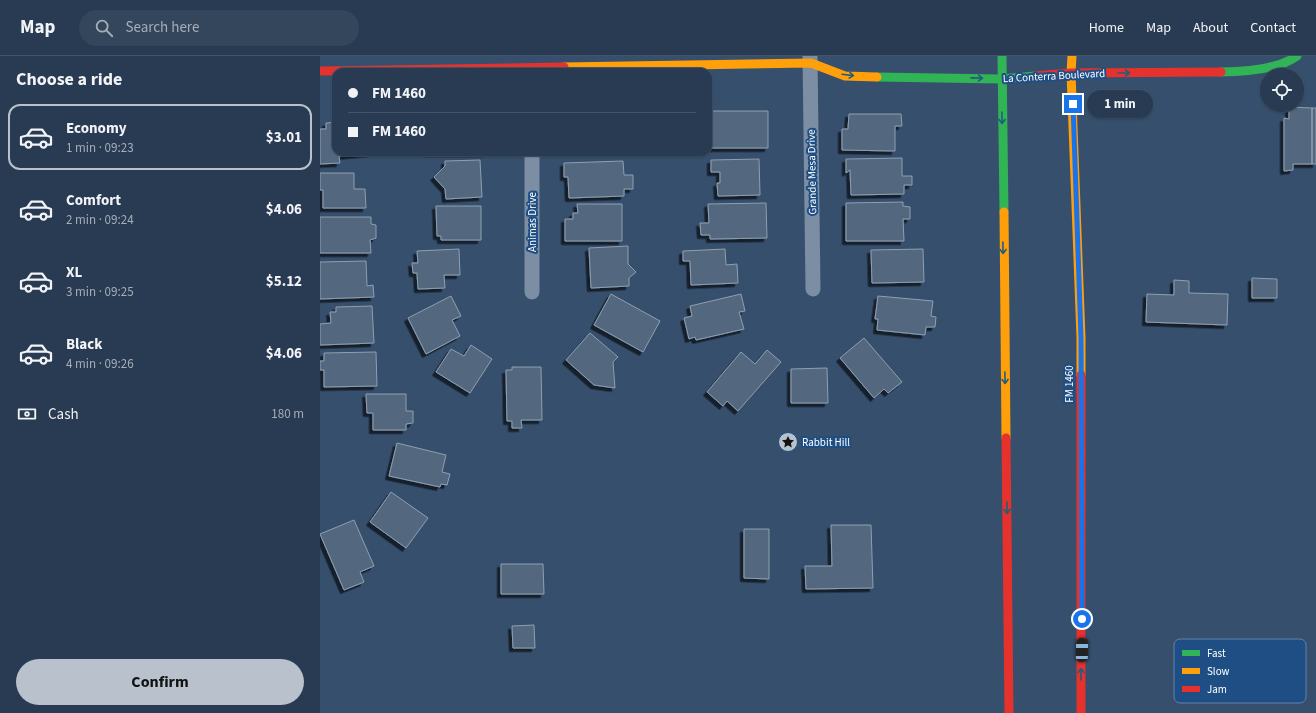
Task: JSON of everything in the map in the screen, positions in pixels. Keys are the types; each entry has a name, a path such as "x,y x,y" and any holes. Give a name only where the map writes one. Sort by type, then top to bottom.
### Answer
{"main road":[{"path":"1002,56 1001,79 1009,713"},
{"name":"FM 1460","path":"1072,56 1081,338 1081,713"},
{"name":"La Conterra Boulevard","path":"426,68 811,60 845,76 1001,79 1072,73 1245,72 1288,62 1297,56"},
{"name":"La Conterra Boulevard","path":"320,71 332,71"}],"street":[{"name":"La Conterra Boulevard","path":"811,60 828,56"},
{"name":"Grande Mesa Drive","path":"811,60 813,289"},
{"name":"Animas Drive","path":"532,156 532,292"}],"building":[{"path":"1304,108 1312,108 1312,164 1293,164 1293,170 1284,171 1284,118 1289,119 1289,112 1304,112"},
{"path":"1312,108 1316,108 1316,164 1312,164"},
{"path":"712,111 768,111 768,148 712,148"},
{"path":"849,114 901,114 902,126 895,126 895,151 842,150 842,129 848,129"},
{"path":"332,122 332,156 339,156 340,163 320,164 320,129 326,129 326,123"},
{"path":"902,158 902,176 912,176 912,185 904,185 904,194 851,195 850,170 846,173 846,159"},
{"path":"759,159 760,195 718,196 717,183 720,183 720,172 711,172 711,160"},
{"path":"480,160 482,197 446,199 445,189 434,177 445,166 445,161"},
{"path":"623,161 624,175 633,175 633,189 624,189 624,196 569,198 568,177 564,177 564,163"},
{"path":"320,173 354,173 354,189 365,189 366,208 323,208 323,190 320,190"},
{"path":"903,202 903,206 910,207 910,219 903,219 904,241 846,241 846,203"},
{"path":"766,203 767,238 710,239 710,235 701,235 700,223 709,223 708,204"},
{"path":"577,204 622,204 622,241 565,241 565,219 573,219 573,213 578,213"},
{"path":"436,206 481,206 481,240 441,240 441,236 437,236"},
{"path":"320,217 371,217 371,224 376,225 376,238 370,240 371,253 320,253"},
{"path":"628,246 628,264 636,272 629,278 629,286 591,288 589,248"},
{"path":"459,249 460,275 444,275 445,288 418,289 417,273 413,273 412,263 418,263 417,251"},
{"path":"725,249 726,265 737,264 738,283 691,285 690,261 683,261 683,251"},
{"path":"923,249 924,282 872,283 871,250"},
{"path":"366,261 367,286 373,285 374,297 320,299 320,262"},
{"path":"1252,278 1277,279 1277,298 1252,298"},
{"path":"1174,280 1189,281 1189,293 1228,294 1227,325 1146,322 1147,294 1174,295"},
{"path":"611,294 660,321 643,352 594,325"},
{"path":"741,294 745,311 739,312 744,329 696,340 695,337 689,339 684,318 692,316 690,306"},
{"path":"451,296 461,316 452,320 460,336 426,354 408,318"},
{"path":"878,296 933,301 931,316 936,317 935,327 926,327 925,335 877,330 878,319 875,319"},
{"path":"372,306 374,343 320,345 320,324 331,323 330,312 336,312 336,307"},
{"path":"590,333 618,357 613,362 615,388 594,385 566,360"},
{"path":"864,338 902,382 888,393 884,389 874,398 840,358"},
{"path":"471,345 492,359 470,393 436,372 451,349 464,356"},
{"path":"767,350 781,362 738,411 727,401 723,406 707,392 741,352 755,364"},
{"path":"376,352 377,386 324,387 324,370 320,370 320,361 324,361 324,353"},
{"path":"512,367 541,367 542,420 521,420 522,428 512,428 512,421 507,421 506,370 512,370"},
{"path":"827,368 828,403 791,403 791,369"},
{"path":"366,394 406,394 406,411 413,411 413,423 406,424 406,430 373,430 373,413 367,413"},
{"path":"397,443 446,455 442,472 450,474 447,485 441,484 440,487 389,476"},
{"path":"391,492 428,518 406,548 370,522"},
{"path":"354,520 374,566 360,572 364,582 344,590 320,534"},
{"path":"831,525 871,525 873,588 806,589 805,566 832,566"},
{"path":"744,529 769,529 769,579 744,578"},
{"path":"501,564 543,564 544,594 501,594"},
{"path":"534,625 535,648 513,648 512,626"}],"traffic: fast":[{"path":"1002,56 1004,212"},
{"path":"1221,72 1250,71 1270,67 1289,61 1297,56"},
{"path":"877,77 1001,79 1035,76"}],"traffic: slow":[{"path":"1072,56 1071,73 1081,338 1081,375"},
{"path":"564,67 811,63 845,76 877,77"},
{"path":"1004,212 1006,438"}],"traffic: jam":[{"path":"503,68 564,67"},
{"path":"320,71 332,71"},
{"path":"1035,76 1071,73 1221,72"},
{"path":"1081,375 1081,713"},
{"path":"1006,438 1009,713"}],"place":[{"name":"Rabbit Hill","path":"788,442"}],"route":[{"path":"1073,104 1081,338 1082,619"}]}
